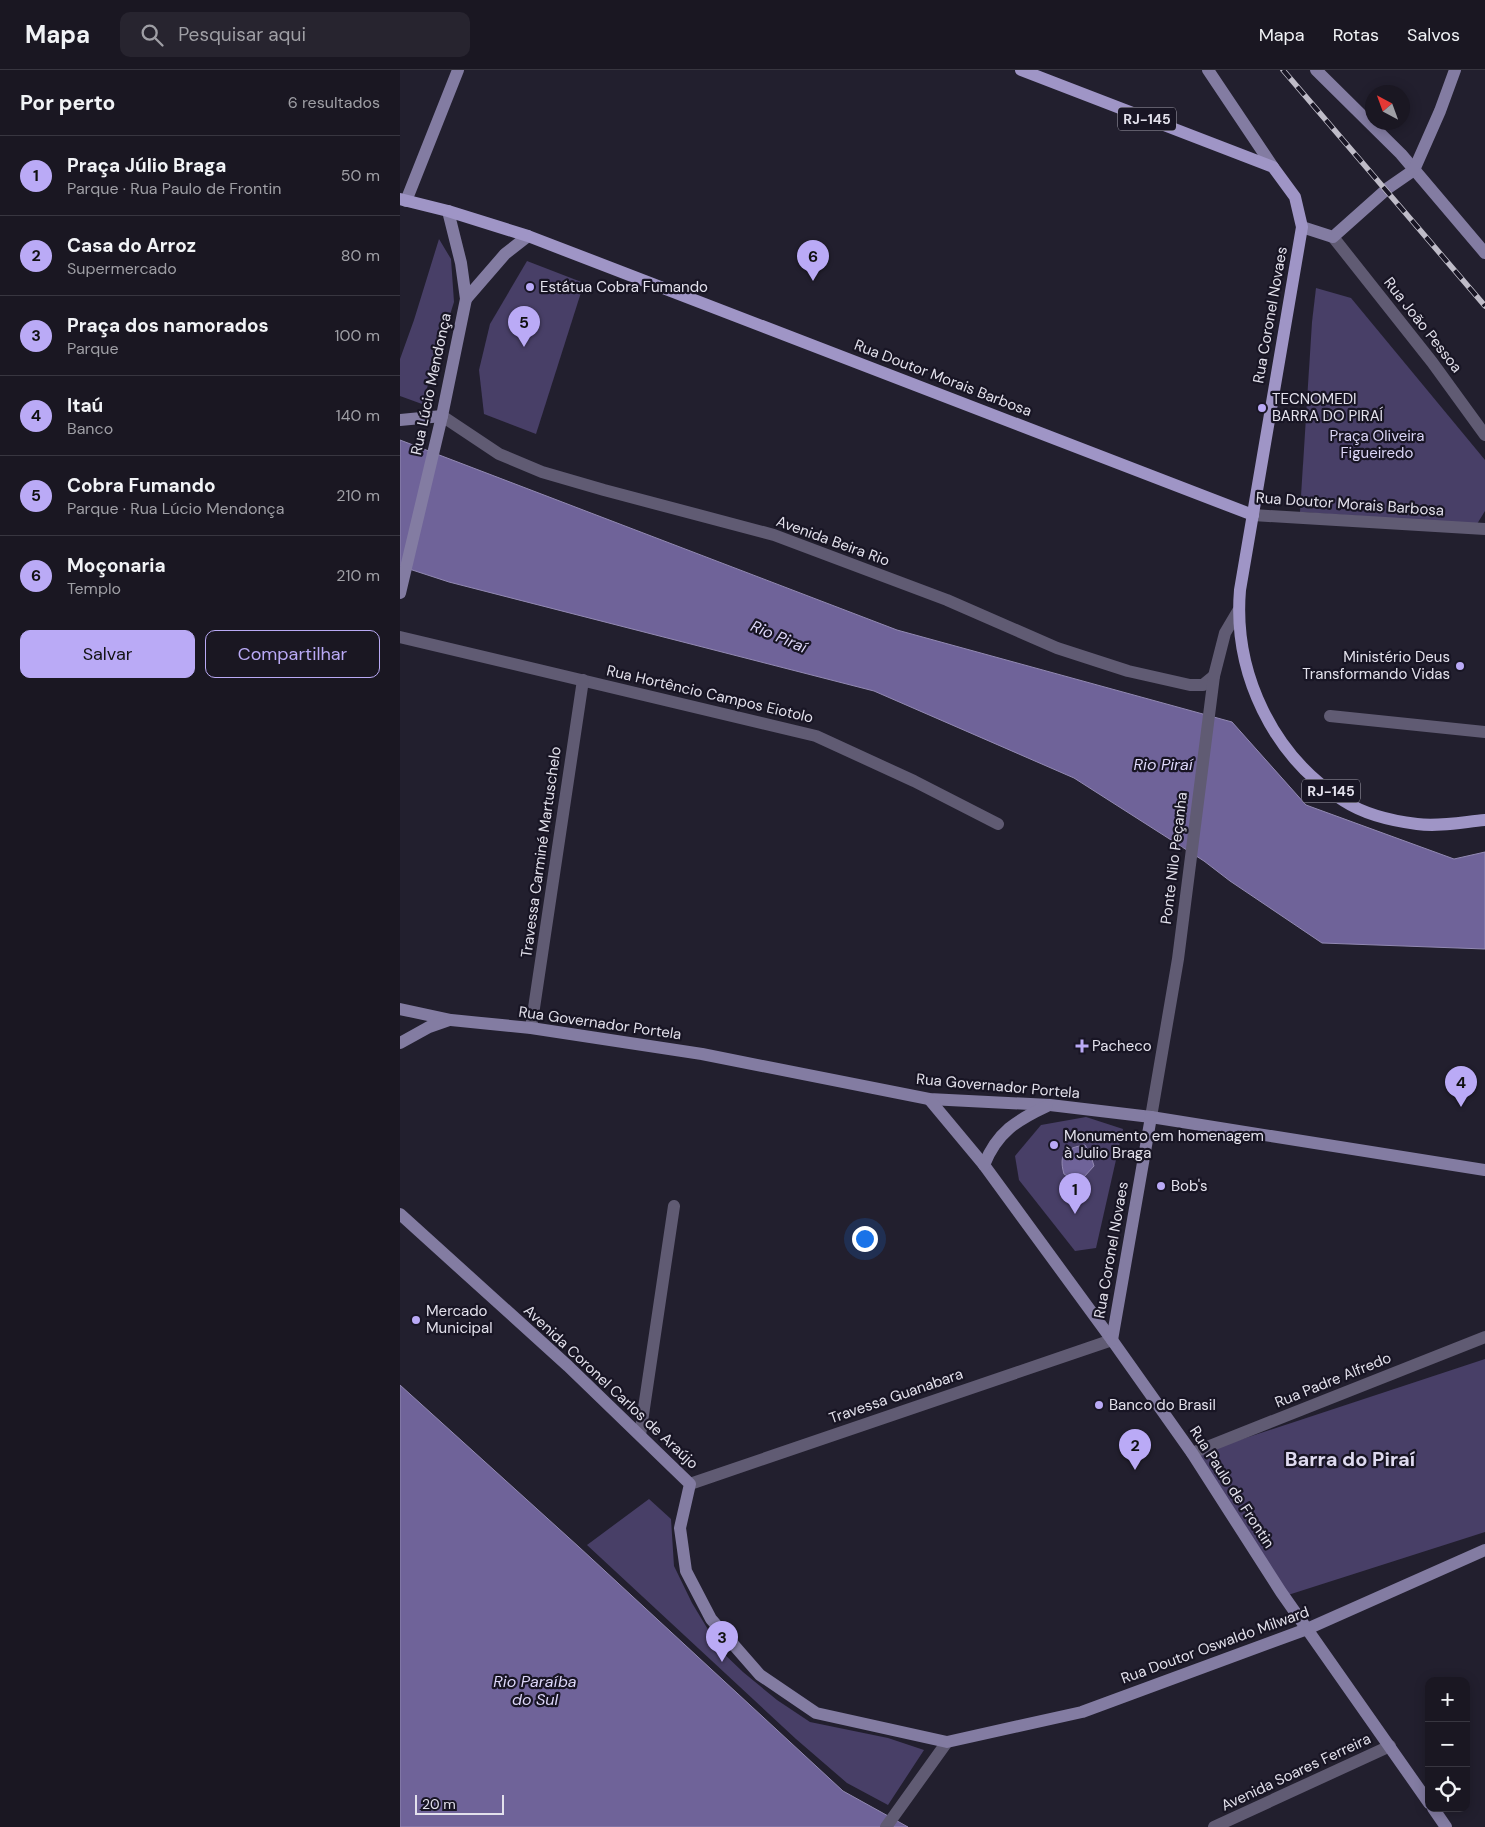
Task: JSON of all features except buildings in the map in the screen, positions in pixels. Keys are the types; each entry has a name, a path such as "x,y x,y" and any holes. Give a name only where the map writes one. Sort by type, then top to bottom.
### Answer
{"main road":[{"name":"RJ-145","path":"1021,70 1273,168"},
{"path":"1273,168 1295,197 1302,227"},
{"name":"Rua Doutor Morais Barbosa","path":"403,200 448,211 528,236 1253,516"},
{"name":"Rua Coronel Novaes","path":"1238,611 1302,227"},
{"name":"RJ-145","path":"1238,611 1246,659 1258,702 1283,746 1324,786 1345,802 1390,819 1418,824 1453,824 1485,820"}],"street":[{"path":"403,200 458,70"},
{"path":"1208,70 1273,168"},
{"path":"1316,70 1401,154 1485,253"},
{"path":"1302,227 1333,237 1388,188 1414,170 1440,111 1454,70"},
{"path":"448,211 461,263 466,299"},
{"path":"466,299 505,254 528,236"},
{"name":"Rua João Pessoa","path":"1333,237 1432,362 1485,435"},
{"name":"Rua Lúcio Mendonça","path":"400,593 442,416 466,299"},
{"path":"400,420 442,416"},
{"name":"Avenida Beira Rio","path":"442,416 499,454 542,472 774,535 947,600 1057,648 1128,672 1190,686 1203,685 1214,676"},
{"name":"Rua Doutor Morais Barbosa","path":"1253,516 1485,529"},
{"name":"Rua Coronel Novaes","path":"1210,701 1214,676 1226,633 1238,611"},
{"name":"Rua Hortêncio Campos Eiotolo","path":"400,637 816,736 914,781 998,824"},
{"name":"Travessa Carminé Martuschelo","path":"531,1028 583,680"},
{"name":"Ponte Nilo Peçanha","path":"1178,959 1210,701"},
{"path":"1330,716 1485,732"},
{"name":"Rua Coronel Novaes","path":"1112,1340 1178,959"},
{"name":"Rua Governador Portela","path":"400,1009 451,1020 531,1028 702,1054 929,1099 1050,1105 1151,1117 1485,1170"},
{"name":"Rua Governador Portela","path":"400,1043 429,1027 451,1020"},
{"name":"Rua Paulo de Frontin","path":"929,1099 984,1165 1112,1340 1192,1453 1307,1629 1425,1796"},
{"path":"984,1165 995,1142 1010,1127 1050,1105"},
{"path":"640,1434 674,1206"},
{"name":"Avenida Coronel Carlos de Araújo","path":"400,1214 568,1366 690,1484 680,1528 686,1571 711,1619 760,1675 816,1713 947,1742"},
{"name":"Rua Padre Alfredo","path":"1192,1453 1485,1337"},
{"name":"Travessa Guanabara","path":"690,1484 1112,1340"},
{"name":"Rua Doutor Oswaldo Milward","path":"947,1742 1082,1712 1307,1629 1485,1550"},
{"path":"886,1827 947,1742"},
{"name":"Avenida Soares Ferreira","path":"1214,1827 1390,1746"},
{"path":"1436,1812 1446,1827"}],"green space":[{"path":"439,239 451,259 454,302 422,404 400,396 400,359"},
{"path":"527,261 584,283 536,434 484,414 479,370 490,324"},
{"name":"Praça Oliveira Figueiredo","path":"1316,288 1351,298 1485,460 1485,511 1477,524 1300,512 1312,322"},
{"path":"1086,1117 1123,1129 1096,1248 1075,1251 1019,1180 1015,1156 1041,1125"},
{"path":"1485,1359 1485,1532 1288,1595 1197,1454"},
{"path":"649,1499 671,1519 674,1566 692,1603 721,1651 743,1672 777,1700 810,1722 888,1738 924,1750 888,1805 847,1783 796,1739 587,1545"}],"water":[{"name":"Rio Piraí","path":"400,440 897,630 1232,722 1306,805 1454,859 1485,852 1485,949 1322,943 1230,881 1204,861 1074,778 874,691 449,582 400,566"},
{"path":"1085,1145 1094,1166 1084,1177 1074,1180 1064,1174 1062,1167 1063,1156 1068,1150"},
{"name":"Rio Paraíba do Sul","path":"400,1385 579,1547 843,1791 908,1827 400,1827"}],"railway":[{"path":"1283,70 1485,306"}],"place":[{"name":"Moçonaria","path":"813,281"},
{"name":"Estátua Cobra Fumando","path":"530,287"},
{"name":"Cobra Fumando","path":"524,347"},
{"name":"TECNOMEDI BARRA DO PIRAÍ","path":"1262,408"},
{"name":"Ministério Deus Transformando Vidas","path":"1460,666"},
{"name":"Pacheco","path":"1082,1046"},
{"name":"Itaú","path":"1461,1107"},
{"name":"Monumento em homenagem à Julio Braga","path":"1054,1145"},
{"name":"Bob's","path":"1161,1186"},
{"name":"Praça Júlio Braga","path":"1075,1214"},
{"name":"Mercado Municipal","path":"416,1320"},
{"name":"Banco do Brasil","path":"1099,1405"},
{"name":"Casa do Arroz","path":"1135,1470"},
{"name":"Praça dos namorados","path":"722,1662"}],"district":[{"name":"Barra do Piraí","path":"1350,1459"}]}
